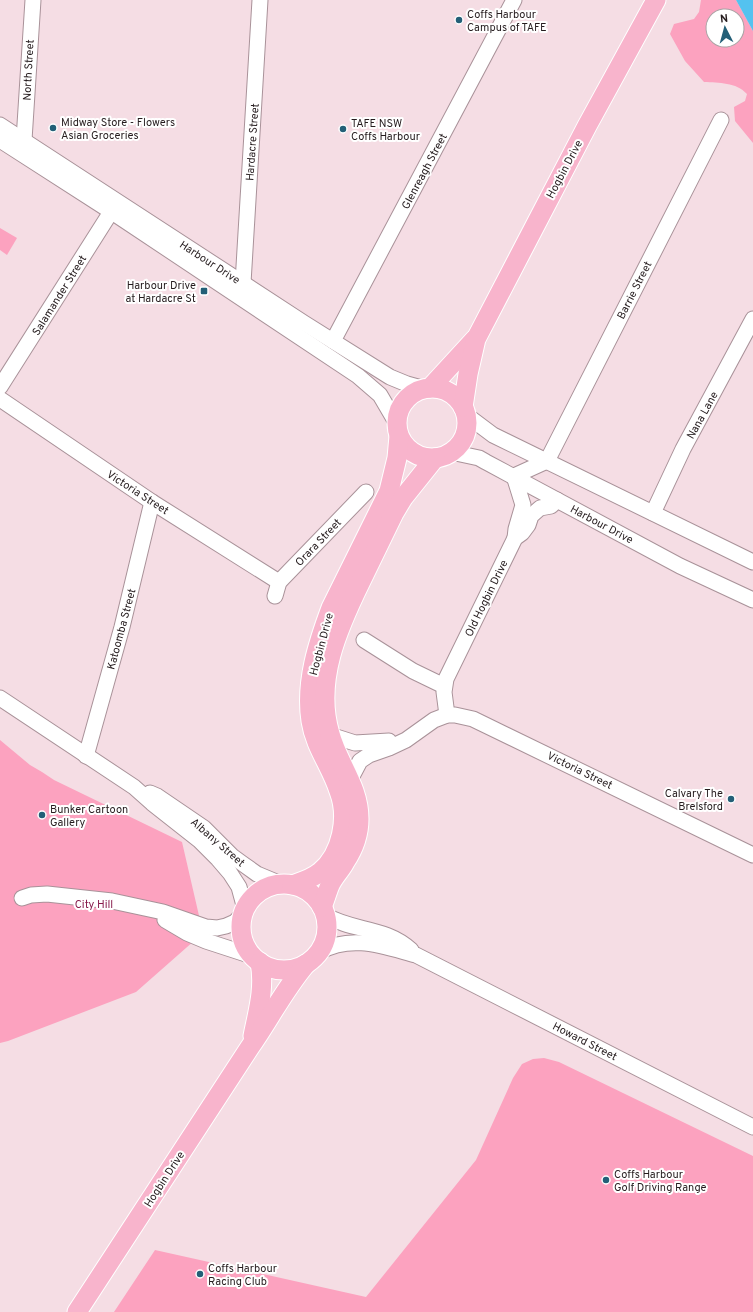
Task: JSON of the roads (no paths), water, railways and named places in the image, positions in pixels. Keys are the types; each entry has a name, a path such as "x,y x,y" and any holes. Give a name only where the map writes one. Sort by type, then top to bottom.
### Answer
{"main road":[{"name":"Hogbin Drive","path":"464,411 468,374 476,339 587,126 656,0"},
{"name":"Hogbin Drive","path":"428,388 476,339"},
{"path":"428,388 440,389 449,393 457,399 464,411 466,425 464,436 459,445 443,455 424,457 413,452 405,445 398,430 398,414 402,405 416,392 428,388"},
{"name":"Hogbin Drive","path":"287,885 307,880 320,872 330,860 342,833 343,806 340,791 320,750 311,722 309,704 312,677 316,653 331,608 390,491 397,458 398,430"},
{"name":"Hogbin Drive","path":"324,911 331,884 346,861 357,833 359,819 357,804 350,780 330,735 325,714 324,695 330,657 338,630 346,611 394,513 403,498 443,455"},
{"path":"287,885 304,889 315,897 324,911 327,928 325,941 312,958 294,969 282,970 271,968 256,959 244,943 241,929 244,912 251,900 260,892 270,887 287,885"},
{"name":"Hogbin Drive","path":"77,1312 268,1021 282,997 312,958"},
{"name":"Hogbin Drive","path":"250,1047 258,1015 261,994 262,974 256,959"}],"street":[{"name":"North Street","path":"24,140 33,0"},
{"name":"Hardacre Street","path":"242,283 260,0"},
{"name":"Glenreagh Street","path":"333,341 514,0"},
{"name":"Barrie Street","path":"547,461 721,120"},
{"name":"Harbour Drive","path":"0,124 115,207 358,376 380,395 398,430"},
{"name":"Harbour Drive","path":"0,140 242,283 390,377 407,384 428,388"},
{"name":"Salamander Street","path":"0,387 115,207"},
{"name":"Nana Lane","path":"653,513 683,449 753,319"},
{"name":"Victoria Street","path":"0,399 277,589"},
{"path":"464,411 493,435 753,561"},
{"name":"Harbour Drive","path":"443,455 479,458 680,566 753,600"},
{"path":"515,538 523,505 514,476 547,461"},
{"name":"Orara Street","path":"277,589 366,492"},
{"name":"Old Hogbin Drive","path":"447,715 444,686 446,680 515,538 522,533 528,525 531,516 540,508 551,506 557,500"},
{"name":"Katoomba Street","path":"86,756 122,627 152,502"},
{"path":"364,640 413,671 444,686"},
{"name":"Albany Street","path":"0,698 134,787 199,840 230,873 239,887 244,912"},
{"path":"350,780 360,761 369,755 406,740 434,720 447,715"},
{"name":"Victoria Street","path":"447,715 455,715 473,719 753,855"},
{"path":"330,735 355,743 406,740"},
{"name":"Albany Street","path":"134,787 157,796 204,828 232,856 257,874 287,885"},
{"path":"22,898 31,895 46,894 83,897 163,912 206,927 217,928 230,924 244,912"},
{"path":"148,909 187,933 256,959"},
{"name":"Howard Street","path":"324,911 334,920 388,935 404,944 416,955"},
{"name":"Howard Street","path":"312,958 335,945 356,942 371,943 416,955 753,1127"}],"water":[{"path":"736,0 753,0 753,31 745,16 745,8 740,8"}],"place":[{"name":"Coffs Harbour Campus of TAFE","path":"459,20"},
{"name":"Midway Store - Flowers Asian Groceries","path":"53,128"},
{"name":"TAFE NSW Coffs Harbour","path":"343,129"},
{"name":"Harbour Drive at Hardacre St","path":"204,291"},
{"name":"Calvary The Brelsford","path":"731,799"},
{"name":"Bunker Cartoon Gallery","path":"42,815"},
{"name":"Coffs Harbour Golf Driving Range","path":"606,1180"},
{"name":"Coffs Harbour Racing Club","path":"200,1274"}],"park label":[{"name":"City Hill","path":"94,904"}]}
